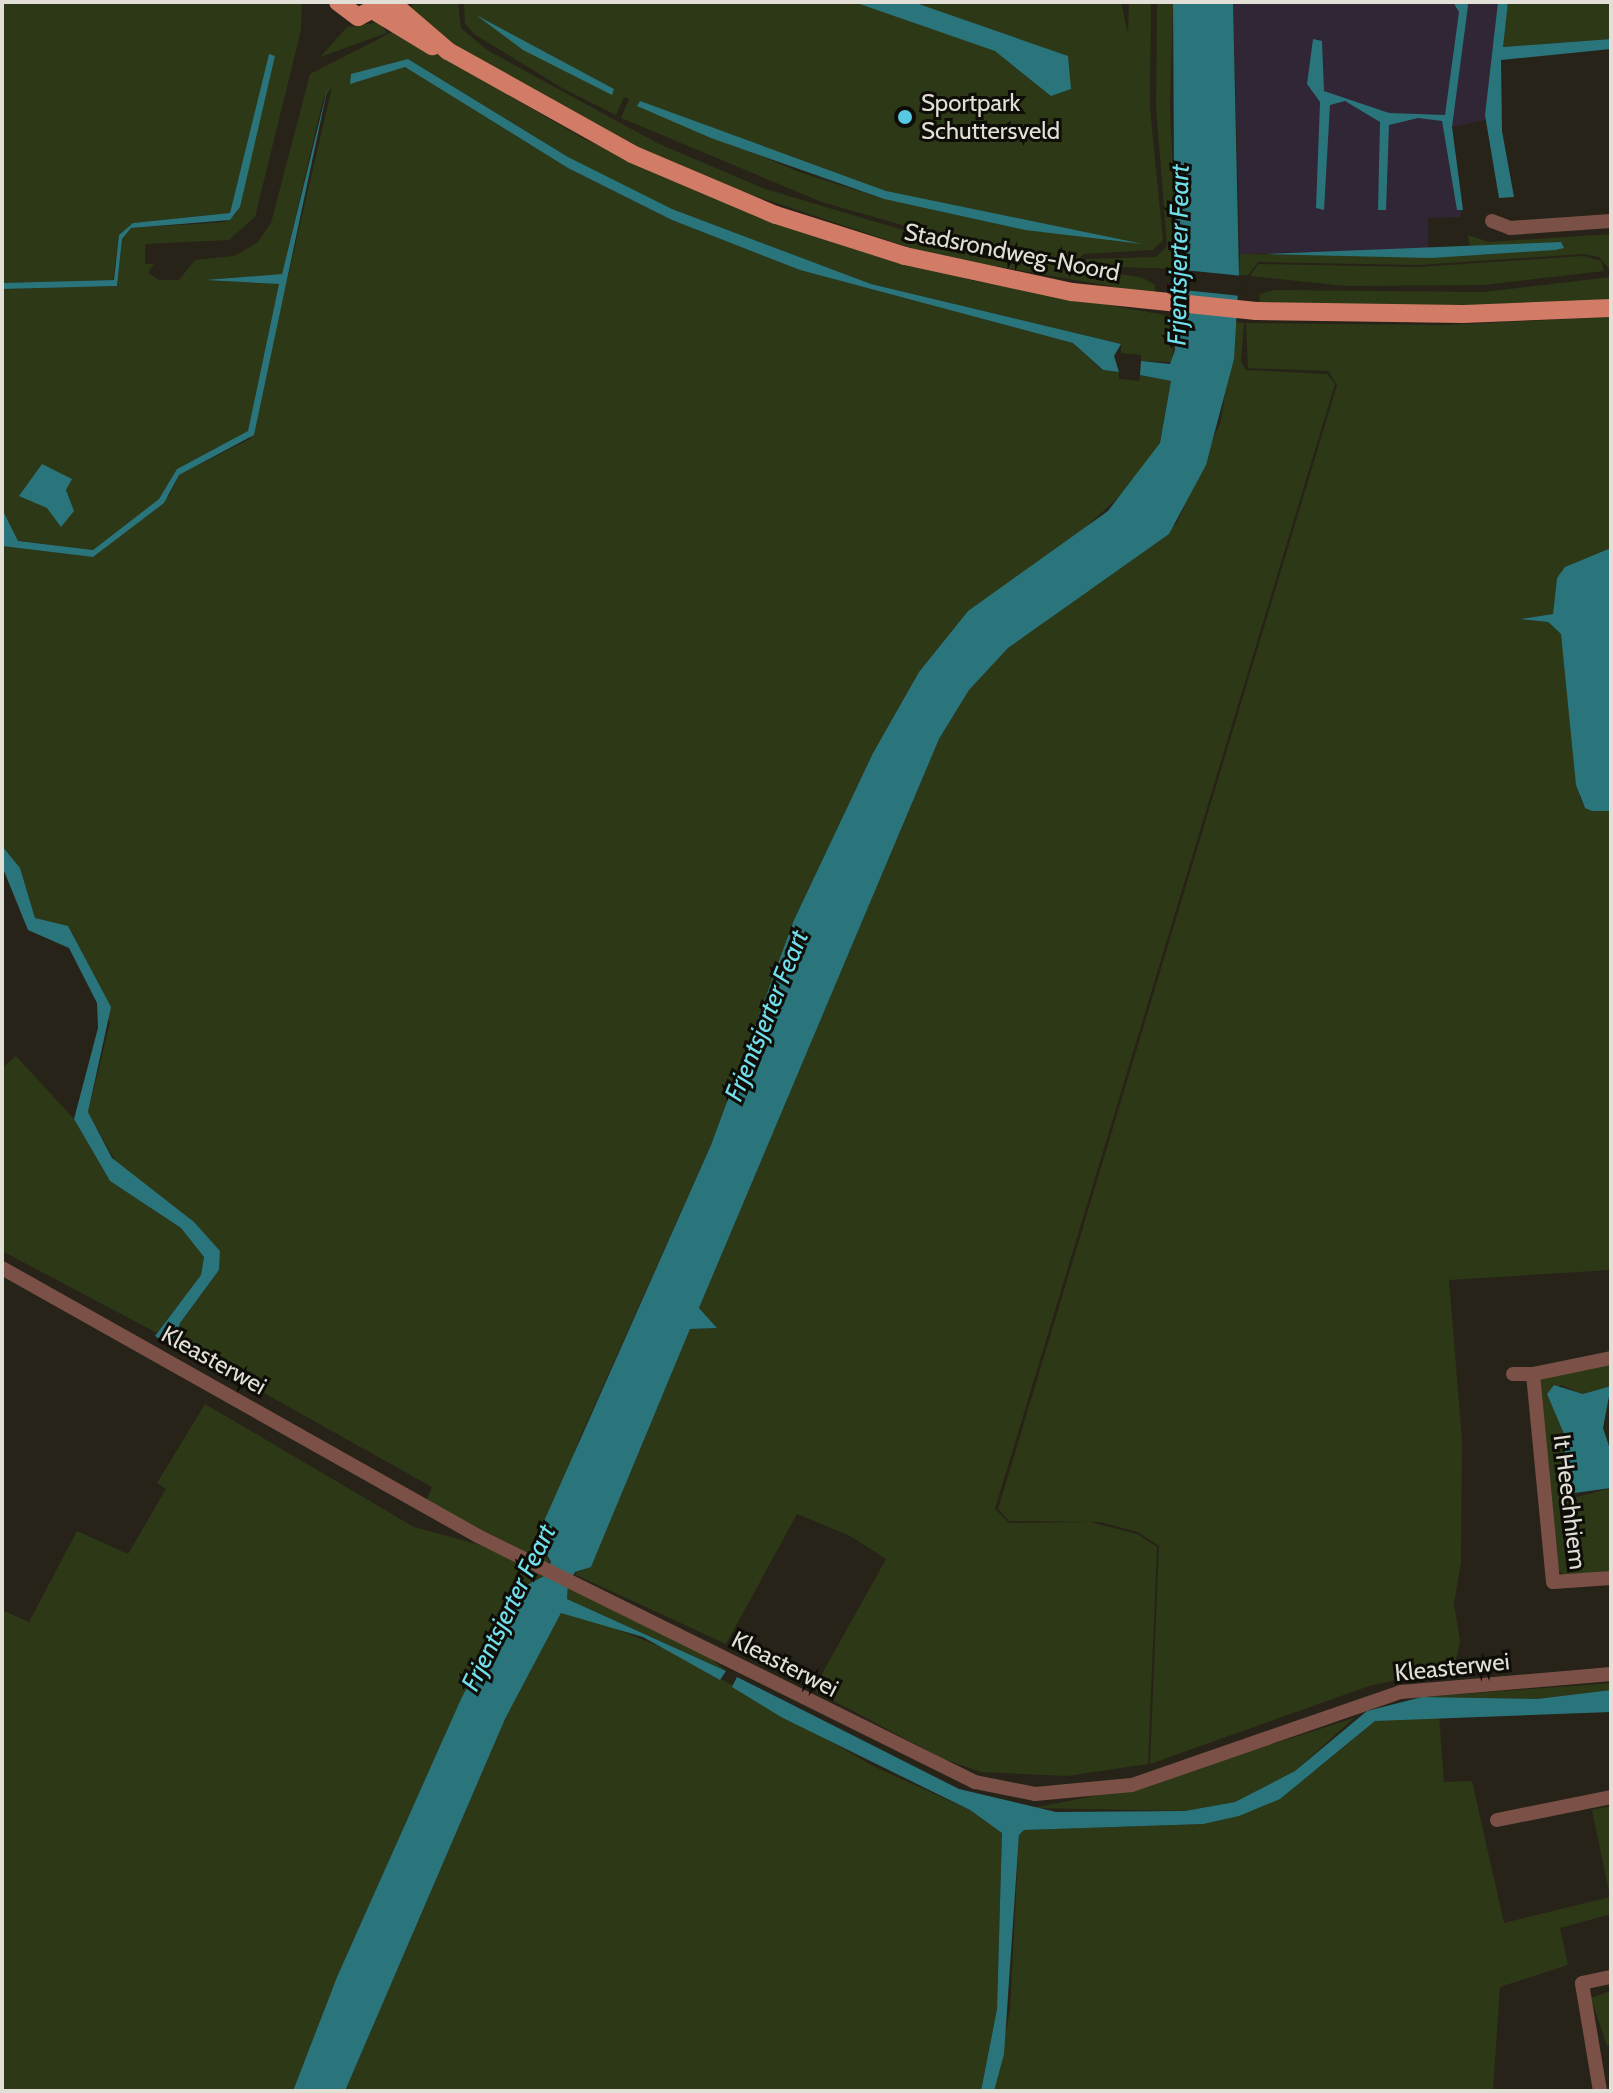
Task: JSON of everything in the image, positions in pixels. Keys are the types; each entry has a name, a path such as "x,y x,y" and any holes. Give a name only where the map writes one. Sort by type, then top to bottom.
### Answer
{"main road":[{"name":"Stadsrondweg-Noord","path":"338,2 352,15 384,5 448,51 580,129 776,215 992,277 1156,303 1256,311 1448,315 1611,308"}],"street":[{"path":"1492,221 1510,228 1611,221"},
{"name":"Kleasterwei","path":"2,1268 445,1518 573,1579 941,1770 1035,1794 1132,1785 1401,1692 1611,1674"},
{"path":"1513,1374 1533,1374 1611,1358"},
{"name":"It Heechhiem","path":"1533,1374 1553,1582 1611,1578"},
{"path":"1497,1820 1611,1797"},
{"path":"1600,2091 1604,2053 1582,1983 1611,1977"}],"shaded area":[{"path":"1233,2 1498,2 1486,120 1452,127 1463,209 1460,217 1428,218 1428,249 1240,254"}],"green space":[{"path":"2,2 302,2 301,30 255,217 229,240 145,244 145,264 154,264 148,273 159,280 179,280 195,260 234,256 257,243 271,223 310,74 396,30 584,139 784,226 974,281 1176,317 1172,362 1141,361 1141,355 1121,353 1121,344 871,284 672,209 568,157 408,59 349,77 405,67 568,168 672,220 800,270 1073,343 1102,370 1119,372 1119,379 1139,381 1140,375 1171,381 1160,443 1139,478 1082,531 968,611 919,672 873,753 794,920 711,1145 579,1440 542,1545 550,1564 426,1502 432,1487 176,1344 180,1323 219,1270 136,1177 118,1166 88,1112 110,1023 72,933 35,918 20,868 2,846 2,546 93,557 169,496 179,475 250,439 332,87 323,100 282,274 205,280 279,284 248,431 177,469 159,499 93,550 18,541 2,509 2,289 117,286 122,239 131,228 226,222 236,214 275,56 269,55 230,213 133,223 119,235 113,280 2,283"},
{"path":"414,2 458,2 461,28 487,50 657,143 765,189 960,247 1143,278 1155,285 1155,294 932,255 743,192 656,157 463,50 409,12"},
{"name":"Sportpark Schuttersveld","path":"464,2 1121,2 1128,34 1129,2 1151,2 1150,108 1163,240 1153,250 1084,254 1072,264 961,242 822,202 621,118 629,99 624,97 616,115 562,88 474,34 465,24","holes":["636,103 793,165 1025,230 884,199 799,172"]},
{"path":"1157,2 1173,2 1170,107 1178,269 1086,266 1086,259 1156,257 1167,246 1156,107"},
{"path":"1508,2 1611,2 1611,39 1502,47"},
{"path":"380,22 387,33 320,57 347,27"},
{"path":"1611,234 1611,271 1599,257 1583,254 1419,265 1258,262 1248,275 1239,275 1240,254 1483,255 1563,247 1561,242 1470,247 1468,235 1489,242"},
{"path":"1583,256 1601,261 1604,271 1483,285 1345,286 1250,276 1258,264 1419,267"},
{"path":"1611,277 1611,300 1387,307 1259,302 1260,294 1274,290 1483,292"},
{"path":"1611,317 1611,548 1557,578 1553,614 1520,619 1547,622 1561,634 1580,798 1585,808 1611,811 1611,1270 1449,1280 1462,1440 1461,1563 1454,1603 1460,1642 1454,1667 1369,1686 1150,1764 1159,1546 1138,1532 1100,1522 1009,1521 998,1509 1337,385 1328,371 1248,368 1246,323 1446,325"},
{"path":"1235,322 1244,323 1241,362 1246,370 1327,374 1335,384 995,1509 1009,1523 1090,1522 1137,1534 1157,1547 1148,1764 1067,1776 981,1772 944,1759 813,1690 886,1559 850,1536 797,1514 726,1644 574,1574 591,1566 690,1329 717,1328 699,1308 939,739 969,690 1008,648 1177,523 1221,421"},
{"path":"16,1056 74,1119 110,1181 181,1228 204,1257 201,1275 157,1333 2,1251 2,1068"},
{"path":"1611,1362 1611,1386 1583,1394 1561,1385 1547,1394 1564,1434 1566,1486 1573,1498 1611,1488 1611,1573 1566,1576 1558,1570 1537,1389 1544,1373"},
{"path":"205,1404 414,1527 480,1545 546,1575 461,1699 337,1977 293,2091 2,2091 2,1610 29,1622 77,1531 128,1554 166,1489 157,1483"},
{"path":"568,1584 710,1658 726,1671 567,1599"},
{"path":"570,1611 674,1652 875,1767 970,1810 1002,1833 997,2009 981,2091 345,2091 505,1719 561,1613"},
{"path":"1611,1683 1611,1690 1537,1699 1422,1697"},
{"path":"1439,1715 1444,1782 1472,1781 1504,1923 1610,1897 1592,1810 1611,1806 1611,1914 1560,1928 1568,1965 1500,1987 1493,2091 994,2091 1010,2010 1019,1835 1024,1830 1203,1824 1316,1770 1375,1721"},
{"path":"1354,1718 1295,1771 1235,1802 1185,1811 1032,1808 1136,1788"},
{"path":"1611,1991 1611,2045 1607,2046 1591,1998"}],"water":[{"path":"854,2 913,2 1068,56 1071,89 1051,96 995,51"},
{"name":"Frjentsjerter Feart","path":"1173,2 1233,2 1239,275 1234,359 1206,465 1169,534 1008,648 969,690 939,739 699,1308 717,1328 690,1329 591,1567 575,1572 568,1584 567,1599 726,1671 720,1680 643,1637 561,1613 505,1719 345,2091 293,2091 337,1977 461,1699 518,1590 546,1575 551,1562 537,1537 711,1145 794,920 873,753 919,672 968,611 1108,511 1160,443 1171,381 1140,375 1141,361 1170,364 1175,350"},
{"path":"1453,2 1467,2 1468,6 1452,127 1463,210 1457,210 1442,121 1418,118 1389,125 1386,210 1378,210 1380,122 1345,101 1330,105 1324,210 1316,208 1320,102 1307,84 1313,39 1322,41 1324,91 1389,113 1445,115 1459,12"},
{"path":"1498,2 1508,2 1503,47 1611,39 1611,49 1501,60 1502,131 1514,197 1499,198 1485,115"},
{"path":"476,15 614,89 612,95 523,50"},
{"path":"269,54 275,56 240,207 230,220 131,228 122,239 117,286 2,289 2,283 114,280 119,235 133,223 230,213"},
{"path":"408,59 568,157 672,209 871,284 1121,344 1114,356 1119,372 1103,370 1073,343 800,270 672,220 568,168 405,67 350,84 351,74"},
{"path":"328,86 254,435 179,475 164,503 93,557 2,546 2,509 18,541 93,550 159,499 177,469 248,431 279,284 205,280 282,274"},
{"path":"640,101 886,191 1143,244 1025,230 884,199 711,138 637,106"},
{"path":"1561,242 1564,248 1555,250 1431,258 1264,254"},
{"path":"42,464 72,479 66,490 74,511 61,527 47,508 19,496"},
{"path":"1611,548 1611,811 1592,811 1585,808 1576,785 1561,634 1548,622 1520,619 1553,614 1557,578 1565,567"},
{"path":"2,846 20,868 35,918 68,926 111,1007 88,1112 112,1158 194,1222 220,1251 219,1270 180,1323 173,1347 155,1336 201,1275 204,1257 181,1228 110,1181 74,1119 98,1028 97,1003 69,948 28,930 2,866"},
{"path":"1554,1385 1583,1394 1611,1386 1603,1428 1611,1452 1611,1488 1567,1494 1564,1434 1547,1394"},
{"path":"737,1677 959,1789 1056,1812 1185,1811 1235,1802 1295,1771 1367,1711 1422,1697 1537,1699 1611,1690 1611,1712 1375,1721 1280,1799 1239,1816 1203,1824 1024,1830 1019,1835 1004,2054 994,2091 981,2091 997,2009 1002,1833 970,1810 781,1717 732,1687"}],"pier":[{"path":"1174,269 1243,276 1241,296 1174,289"}],"place":[{"name":"Sportpark Schuttersveld","path":"905,117"}]}
